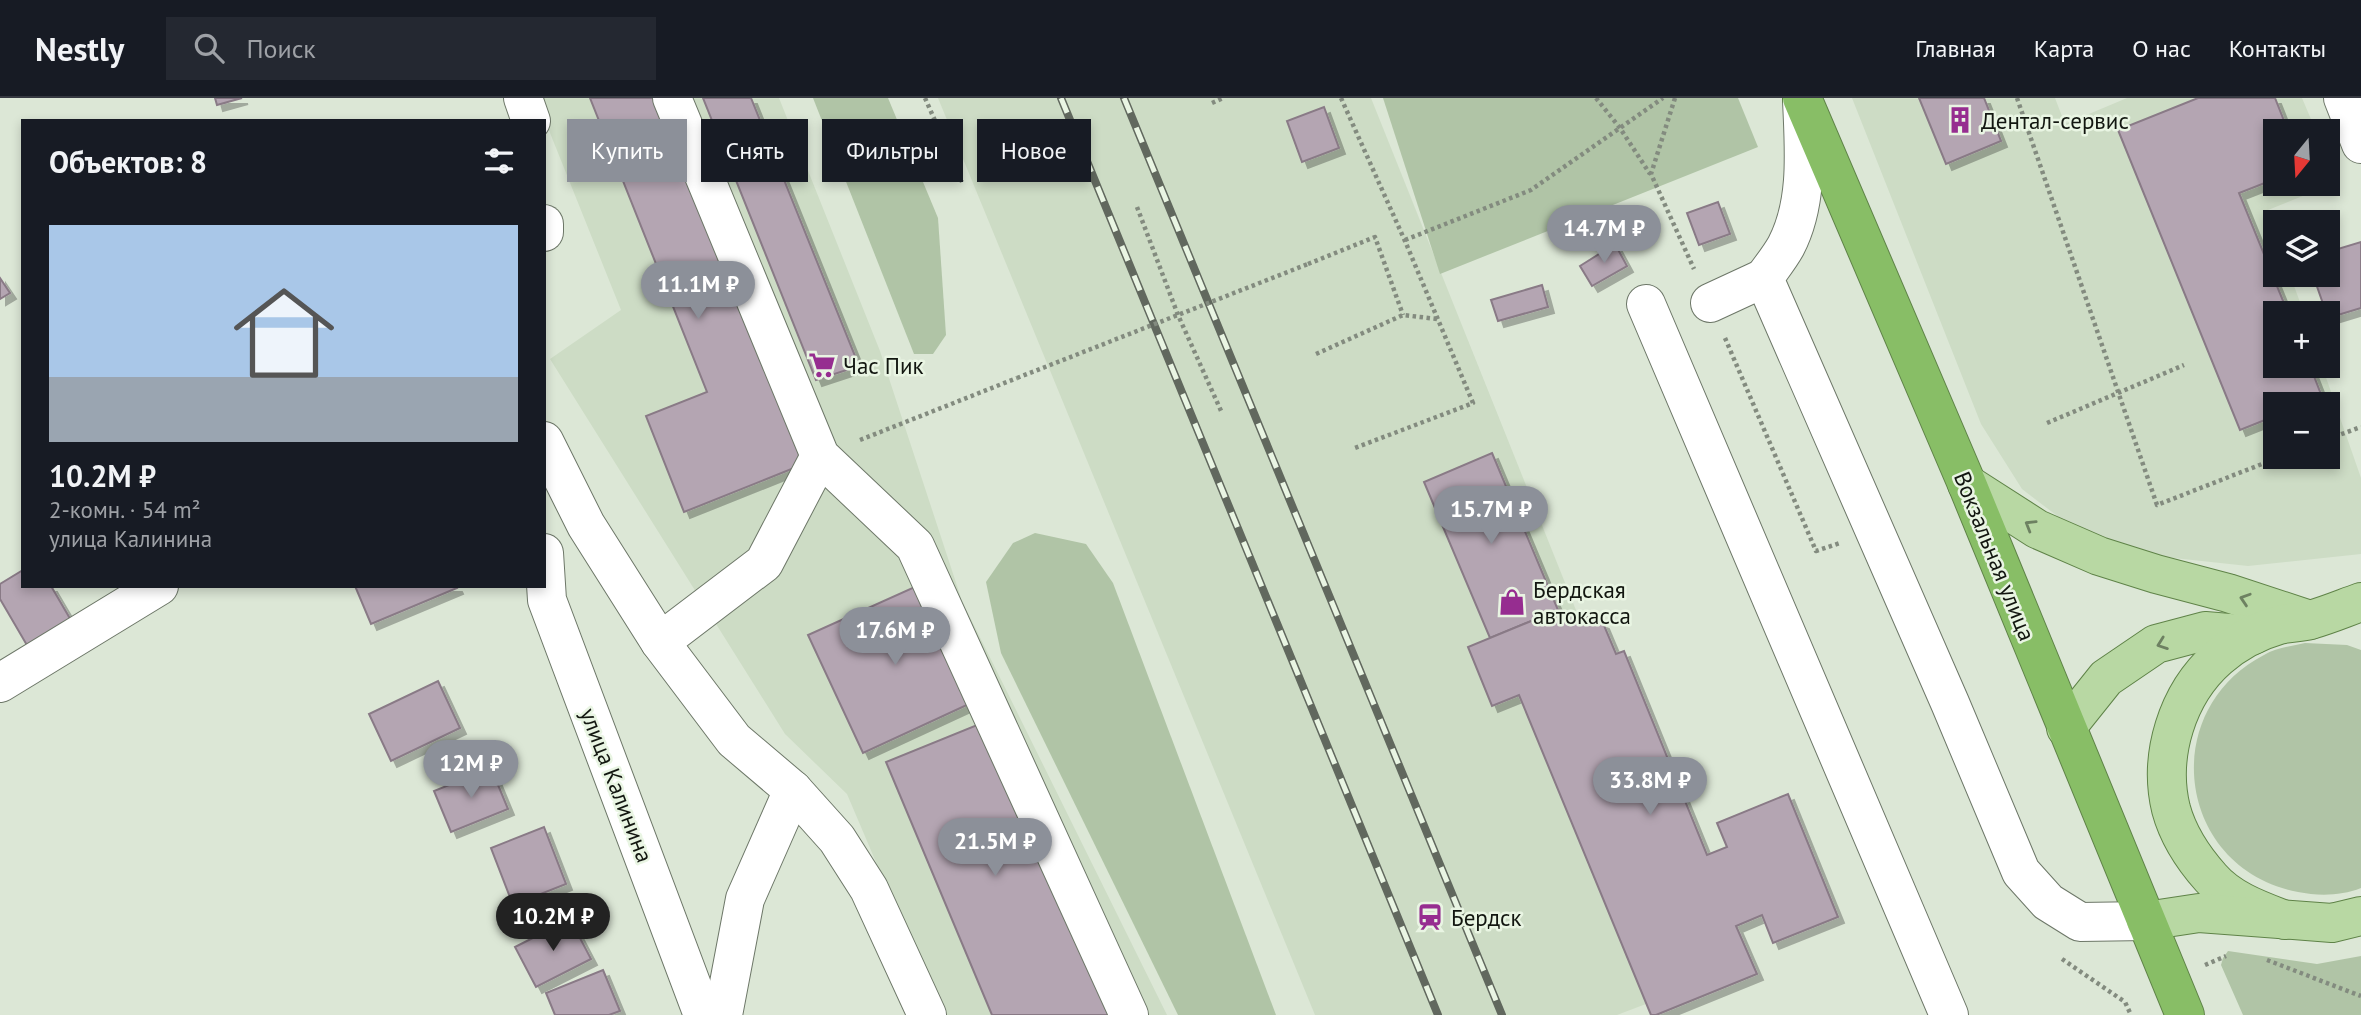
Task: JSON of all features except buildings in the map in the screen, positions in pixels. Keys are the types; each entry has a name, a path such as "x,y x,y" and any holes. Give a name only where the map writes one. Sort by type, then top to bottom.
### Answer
{"highway":[{"name":"Вокзальная улица","path":"1802,98 1967,484 2185,1015"}],"main road":[{"path":"1967,484 2037,530 2099,556 2310,620 2361,626"},
{"path":"2285,920 2246,905 2213,880 2187,847 2171,809 2166,768 2173,727 2191,689 2218,658 2252,635 2281,624 2310,620 2361,602"},
{"path":"2066,728 2106,678 2156,644 2205,631 2252,635"},
{"path":"2133,887 2199,914"},
{"path":"2147,921 2199,914 2332,923 2361,916"}],"street":[{"path":"523,98 530,119"},
{"path":"672,98 820,456 915,546 1129,1015"},
{"path":"1710,303 1764,278 1787,246 1798,210 1805,170 1802,98"},
{"path":"2343,98 2361,144"},
{"path":"1764,278 2021,872 2048,902 2080,922 2147,921"},
{"path":"1646,304 1949,1015"},
{"path":"546,445 586,525 660,642 734,740 793,790 837,839 869,889 926,1015"},
{"path":"660,642 764,563 820,456"},
{"name":"улица Калинина","path":"546,584 547,600 704,1015"},
{"path":"0,683 156,588"},
{"path":"723,1015 745,900 793,790"}],"path":[{"path":"925,98 934,119"},
{"path":"1212,103 1223,98"},
{"path":"1340,98 1405,241 1473,403 1355,448"},
{"path":"1596,98 1651,174 1710,303"},
{"path":"1405,241 1531,190 1663,98"},
{"path":"1651,174 1675,98"},
{"path":"2017,98 2157,505 2263,464"},
{"path":"1137,207 1178,315 1222,413"},
{"path":"875,434 1375,237 1403,315"},
{"path":"1316,354 1403,315 1438,319"},
{"path":"2048,423 2184,365"},
{"path":"2340,435 2361,427"},
{"path":"2125,1002 2230,955"},
{"path":"2266,959 2361,996"}],"shaded area":[{"path":"536,98 779,98 787,119 701,119 701,182 808,182 808,171 880,351 962,601 1167,1015 941,1015 847,794 785,734 550,359 621,310 570,182 687,182 687,119 567,119 567,175"},
{"path":"813,98 888,98 897,119 822,119"},
{"path":"938,98 1371,98 1722,975 1617,1015 1315,1015 963,159 963,119 947,119"},
{"path":"1383,98 1738,98 1758,147 1440,274"},
{"path":"1852,98 2055,98 2065,124 2127,98 2302,98 2311,119 2263,119 2263,196 2302,196 2263,210 2263,287 2294,287 2300,301 2263,301 2263,378 2326,378 2331,392 2263,392 2263,469 2340,469 2340,418 2361,478 2361,554 2248,566 2146,555 2073,528 2022,489 1981,424"},
{"path":"846,182 923,182 938,218 946,335 933,354 914,354"},
{"path":"1035,533 1086,544 1113,583 1276,1015 1178,1015 1001,653 986,582 1013,543"},
{"path":"2305,643 2347,645 2361,650 2361,888 2338,894 2298,892 2257,878 2226,853 2206,822 2195,786 2195,749 2207,712 2229,680 2264,655"},
{"path":"2228,951 2317,964 2361,956 2361,1015 2243,1015 2221,965"}],"railway":[{"path":"1061,98 1438,1015"},
{"path":"1124,98 1502,1015"}],"place":[{"name":"Дентал-сервис","path":"1960,120"},
{"name":"Час Пик","path":"822,365"},
{"name":"Бердская автокасса","path":"1512,602"},
{"name":"Бердск","path":"1430,917"}]}
